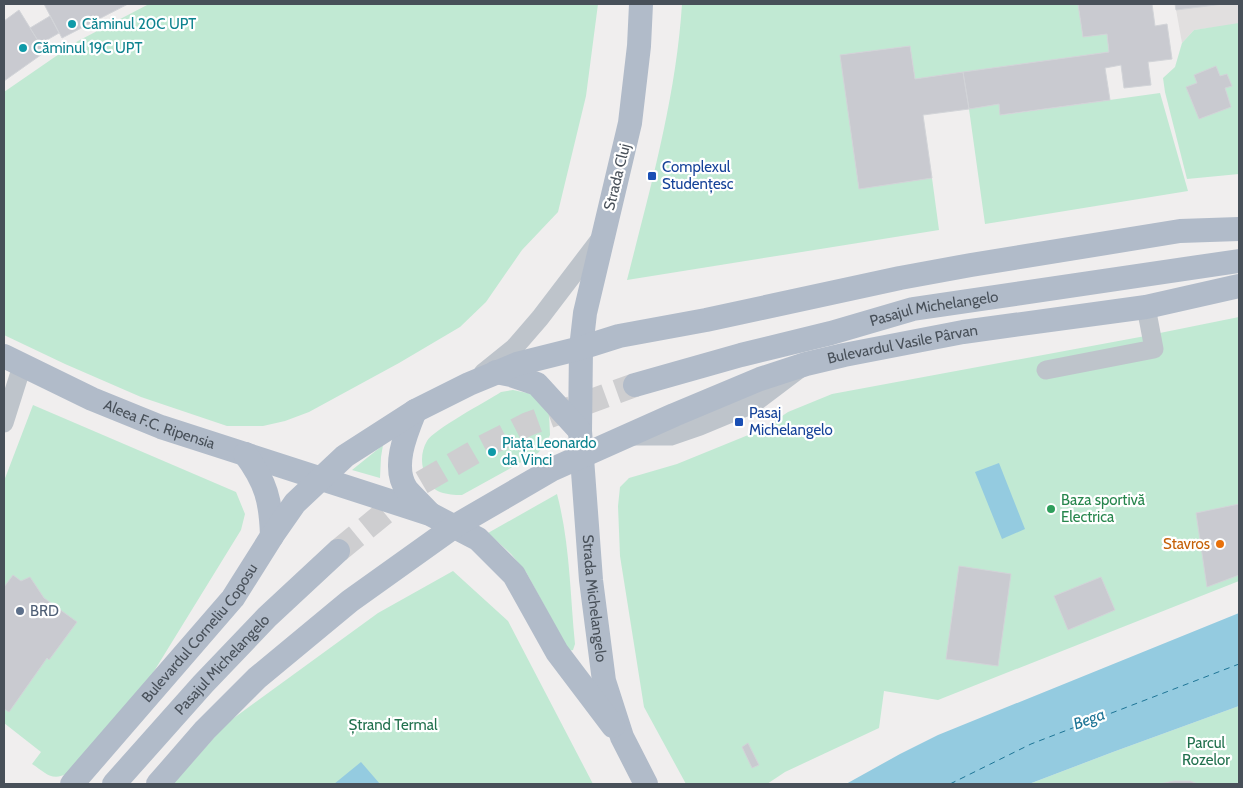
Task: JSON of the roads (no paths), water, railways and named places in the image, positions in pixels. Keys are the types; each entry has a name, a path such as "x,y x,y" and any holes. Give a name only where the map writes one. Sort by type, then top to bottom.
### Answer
{"main road":[{"name":"Strada Cluj","path":"581,348 586,313 602,237 630,124 642,4"},
{"path":"320,478 345,456 415,412 469,384 517,364 581,348 619,336 706,320 962,266 1180,231 1239,229"},
{"name":"Pasajul Michelangelo","path":"635,385 741,355 831,333 913,309 1239,261"},
{"name":"Bulevardul Vasile Pârvan","path":"582,457 674,414 760,379 806,364 962,332 1146,306 1239,286"},
{"path":"158,784 205,730 257,678 350,601 456,526 553,469 582,457 580,431 581,348"},
{"name":"Aleea F.C. Ripensia","path":"13,361 92,399 161,427 320,478"},
{"path":"496,372 537,384 580,431"},
{"path":"415,412 400,452 400,465 406,488 430,514"},
{"path":"245,454 258,471 266,491 271,512 272,536"},
{"name":"Strada Michelangelo","path":"582,457 592,580 604,680 622,737 646,784"},
{"path":"320,478 430,514 456,526"},
{"name":"Bulevardul Corneliu Coposu","path":"72,784 233,598 295,502 320,478"},
{"name":"Strada Michelangelo","path":"456,526 478,540 514,575 557,652 582,688 622,737"},
{"name":"Pasajul Michelangelo","path":"114,784 260,624 338,551"}],"street":[{"path":"469,384 514,348 540,318 602,237"},
{"path":"1046,370 1154,349 1146,306"},
{"path":"4,423 13,361"}],"water":[{"path":"999,463 1025,529 1002,539 975,472"},
{"name":"Bega","path":"1239,613 1239,706 1029,784 846,784 938,735"},
{"path":"361,762 380,784 334,784"}],"tunnel":[{"path":"338,551 421,483 483,447 528,424 635,385"}],"place":[{"name":"Căminul 20C UPT","path":"72,24"},
{"name":"Căminul 19C UPT","path":"23,48"},
{"name":"Complexul Studențesc","path":"652,176"},
{"name":"Pasaj Michelangelo","path":"739,422"},
{"name":"Piața Leonardo da Vinci","path":"492,452"},
{"name":"Baza sportivă Electrica","path":"1051,509"},
{"name":"Stavros","path":"1220,544"},
{"name":"BRD","path":"20,611"}],"park label":[{"name":"Ștrand Termal","path":"393,725"},
{"name":"Parcul Rozelor","path":"1206,752"}]}
